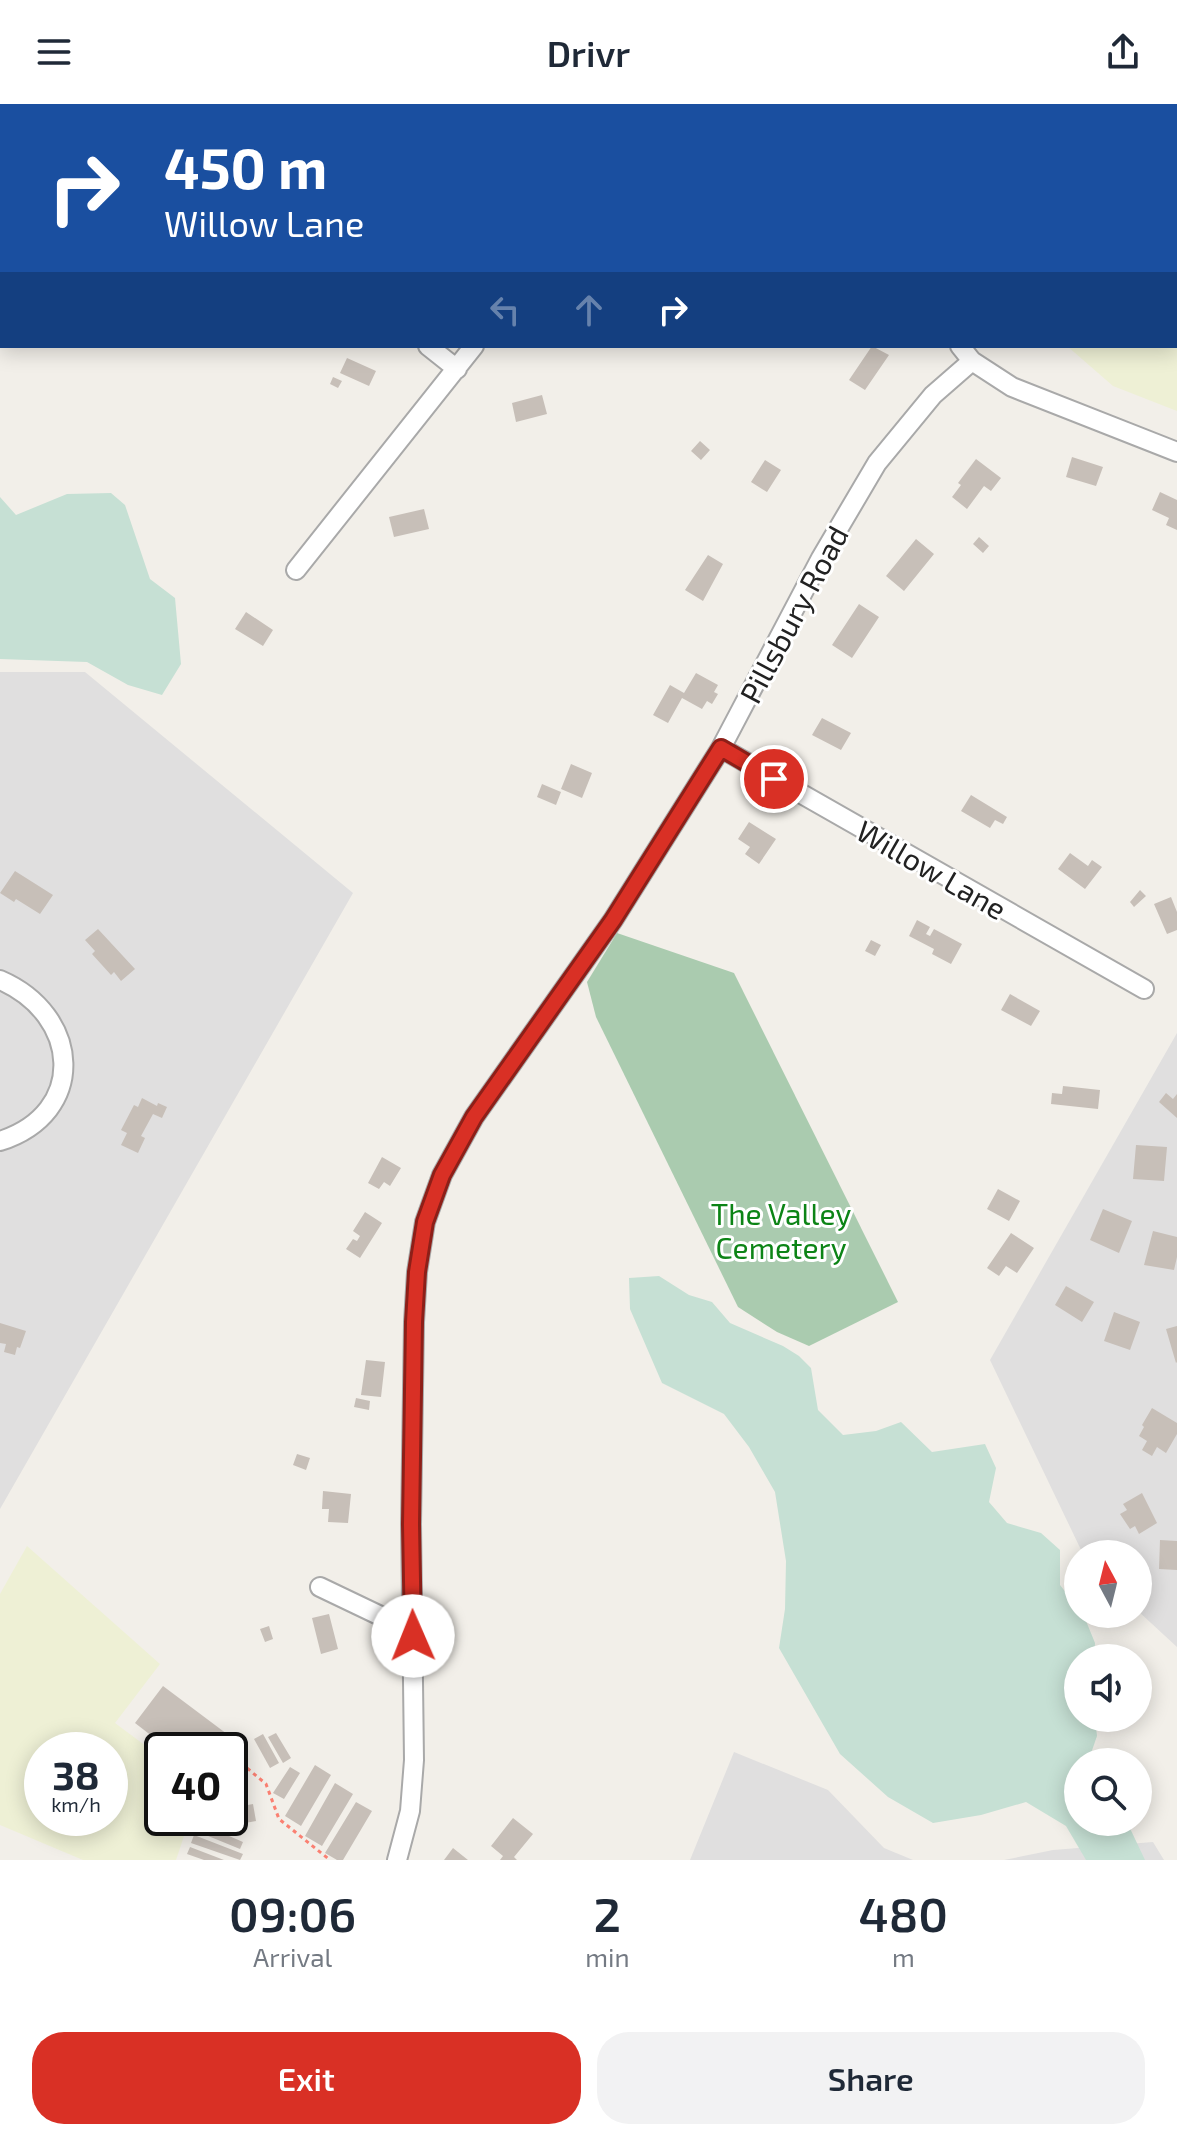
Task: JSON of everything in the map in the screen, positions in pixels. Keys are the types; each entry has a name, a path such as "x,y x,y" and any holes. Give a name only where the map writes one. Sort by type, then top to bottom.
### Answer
{"street":[{"path":"431,348 457,369"},
{"path":"296,570 473,348"},
{"name":"Pillsbury Road","path":"397,1860 410,1811 414,1760 411,1510 417,1272 425,1222 442,1175 474,1117 613,920 721,748 821,558 877,463 966,354 1012,387 1177,452"},
{"name":"Willow Lane","path":"721,748 1144,989"},
{"path":"0,980 32,997 44,1009 54,1023 63,1064 59,1089 40,1118 28,1129 0,1141"},
{"path":"320,1587 389,1620 413,1636"}],"path":[{"path":"248,1769 266,1784 279,1819 330,1860"}],"shaded area":[{"path":"0,672 85,672 353,893 0,1509"},
{"path":"1177,1033 1177,1647 1152,1624 1152,1540 1076,1540 990,1360"},
{"path":"734,1752 828,1790 884,1848 913,1860 690,1860"},
{"path":"1153,1842 1164,1860 1004,1860 1053,1850"}],"green space":[{"path":"1069,348 1177,348 1177,411 1113,386"},
{"path":"111,493 125,505 150,579 175,598 181,664 162,695 128,685 87,662 0,659 0,497 16,515 67,494"},
{"name":"The Valley Cemetery","path":"617,933 734,973 898,1302 809,1346 777,1332 738,1307 596,1017 587,982"},
{"path":"659,1276 689,1295 712,1302 730,1323 799,1356 811,1368 818,1410 843,1435 876,1431 901,1422 932,1452 985,1444 996,1468 989,1502 1007,1523 1041,1533 1060,1550 1064,1628 1089,1628 1095,1643 1064,1644 1064,1732 1097,1732 1097,1736 1093,1748 1064,1748 1064,1825 1026,1802 981,1815 933,1823 888,1797 840,1754 779,1648 785,1609 786,1561 775,1492 749,1447 724,1414 662,1383 630,1309 629,1278"},
{"path":"27,1546 160,1664 115,1723 127,1732 24,1732 24,1835 0,1825 0,1594"},
{"path":"128,1733 144,1745 144,1836 184,1836 176,1860 83,1860 26,1836 128,1836"},
{"path":"1072,1836 1134,1836 1145,1860 1086,1860"}],"building":[{"path":"871,348 889,355 865,390 849,380"},
{"path":"347,358 376,371 369,386 340,373"},
{"path":"333,377 342,381 338,388 330,384"},
{"path":"542,395 547,414 516,422 512,403"},
{"path":"700,441 710,450 701,460 691,451"},
{"path":"1072,457 1103,467 1096,486 1066,477"},
{"path":"976,459 1001,478 991,491 984,486 967,509 952,497 961,485 958,483"},
{"path":"765,460 781,470 767,492 751,482"},
{"path":"1160,492 1177,500 1177,530 1166,525 1169,518 1152,510"},
{"path":"424,509 429,529 394,537 389,517"},
{"path":"979,537 989,546 983,553 973,544"},
{"path":"916,539 934,554 904,591 886,576"},
{"path":"708,555 723,564 703,601 685,590"},
{"path":"859,604 879,617 852,658 832,645"},
{"path":"246,612 273,630 263,646 235,629"},
{"path":"696,673 718,685 714,692 718,694 712,704 707,701 702,709 682,698 668,723 653,715 670,685 684,693"},
{"path":"822,718 851,733 841,750 812,735"},
{"path":"571,764 592,773 582,798 561,789"},
{"path":"542,784 561,792 556,805 537,797"},
{"path":"971,795 1007,817 1003,824 995,820 990,828 961,811"},
{"path":"749,822 776,839 759,864 745,854 750,847 738,839"},
{"path":"1070,853 1088,866 1092,860 1102,867 1085,889 1058,869"},
{"path":"15,871 53,895 40,914 0,893"},
{"path":"1140,890 1146,896 1134,907 1130,902"},
{"path":"1171,897 1177,912 1177,930 1167,934 1154,904"},
{"path":"917,920 930,927 926,934 930,936 934,929 962,944 951,964 932,954 934,949 909,936"},
{"path":"98,929 135,969 121,981 114,972 111,975 92,954 95,951 85,940"},
{"path":"871,940 881,945 875,956 865,951"},
{"path":"1010,994 1040,1011 1031,1026 1001,1010"},
{"path":"1063,1086 1100,1090 1098,1109 1051,1104 1052,1093 1062,1094"},
{"path":"1166,1093 1173,1099 1177,1094 1177,1118 1159,1102"},
{"path":"142,1098 157,1106 158,1103 167,1107 162,1118 153,1114 141,1136 145,1138 138,1153 121,1145 127,1133 121,1130 134,1105 138,1107"},
{"path":"1136,1145 1167,1147 1164,1181 1133,1179"},
{"path":"382,1157 401,1168 390,1186 384,1182 379,1189 368,1183"},
{"path":"998,1189 1020,1201 1009,1221 987,1209"},
{"path":"1103,1209 1132,1221 1119,1253 1090,1240"},
{"path":"365,1212 382,1223 360,1258 346,1249 353,1239 357,1241 360,1236 353,1231"},
{"path":"1153,1231 1177,1237 1174,1270 1144,1265"},
{"path":"1011,1233 1034,1248 1017,1273 1006,1266 999,1276 987,1268"},
{"path":"1066,1286 1094,1302 1082,1322 1055,1305"},
{"path":"1114,1312 1140,1322 1130,1350 1104,1341"},
{"path":"0,1323 26,1331 15,1355 4,1352 6,1344 0,1343"},
{"path":"1177,1326 1177,1362 1176,1363 1166,1329"},
{"path":"366,1360 385,1362 381,1397 361,1395"},
{"path":"356,1398 370,1401 369,1410 354,1407"},
{"path":"1152,1408 1177,1423 1177,1434 1166,1453 1157,1447 1152,1456 1142,1450 1147,1441 1139,1436"},
{"path":"297,1454 310,1458 306,1470 293,1465"},
{"path":"323,1491 351,1494 348,1523 328,1522 329,1509 322,1509"},
{"path":"1142,1493 1157,1523 1139,1534 1135,1526 1130,1529 1120,1514 1127,1510 1123,1504"},
{"path":"1160,1540 1177,1541 1177,1570 1159,1569"},
{"path":"329,1614 338,1649 321,1654 312,1618"},
{"path":"269,1626 273,1639 265,1642 260,1629"},
{"path":"163,1686 224,1732 147,1732 135,1723"},
{"path":"276,1733 291,1758 283,1763 268,1737"},
{"path":"263,1734 279,1763 270,1768 254,1739"},
{"path":"315,1765 331,1775 301,1826 285,1816"},
{"path":"290,1767 300,1773 284,1799 273,1793"},
{"path":"335,1783 353,1794 322,1846 305,1836"},
{"path":"356,1802 372,1811 343,1860 337,1860 325,1853"},
{"path":"253,1804 256,1821 248,1822 248,1805"},
{"path":"513,1818 533,1834 514,1857 517,1860 500,1860 503,1856 491,1846"},
{"path":"197,1836 243,1854 240,1860 191,1843"},
{"path":"208,1836 229,1836 243,1842 240,1849"},
{"path":"190,1847 224,1860 204,1860 187,1854"},
{"path":"453,1848 468,1860 444,1860"}],"route":[{"path":"413,1636 411,1423 417,1272 425,1222 442,1175 474,1117 613,920 721,748 774,779"}]}
